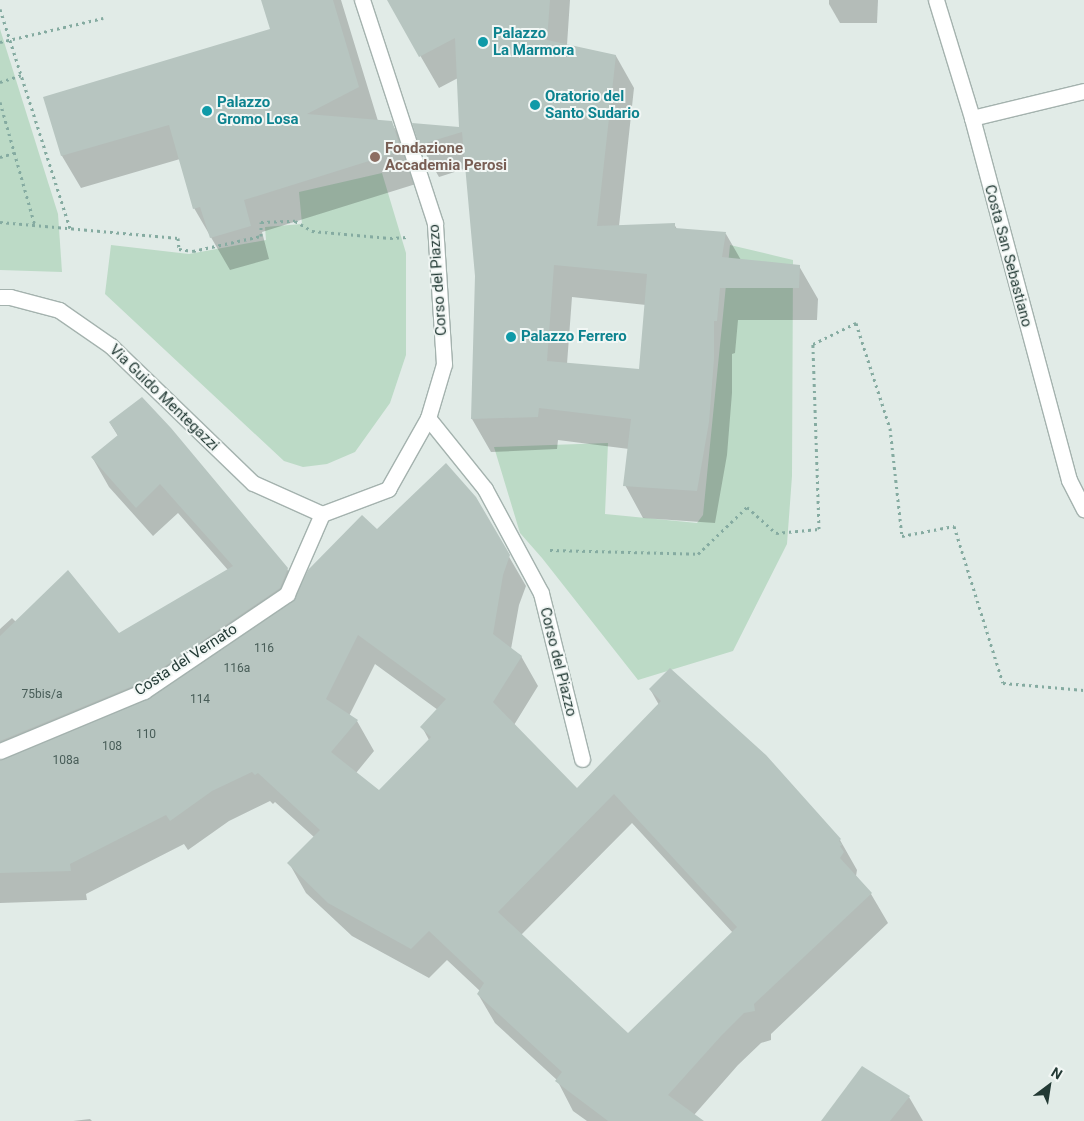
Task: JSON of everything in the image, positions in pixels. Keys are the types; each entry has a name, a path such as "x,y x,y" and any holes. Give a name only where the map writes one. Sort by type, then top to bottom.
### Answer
{"street":[{"name":"Corso del Piazzo","path":"322,514 388,489 428,418 444,364 435,223 362,0"},
{"name":"Costa San Sebastiano","path":"936,0 972,118 1068,480 1084,509"},
{"path":"972,118 1084,91"},
{"name":"Via Guido Mentegazzi","path":"0,297 10,297 59,310 111,346 253,483 322,514"},
{"name":"Corso del Piazzo","path":"428,418 485,489 541,593 582,759"},
{"name":"Costa del Vernato","path":"0,751 144,691 287,594 322,514"}],"path":[{"path":"0,9 70,229"},
{"path":"0,42 103,18"},
{"path":"0,82 21,75"},
{"path":"0,102 35,226"},
{"path":"0,157 14,153"},
{"path":"0,222 178,238 179,250 193,251 260,236 261,222 295,221 312,231 390,238 408,238 435,223"},
{"path":"517,549 698,554 747,507 776,533 819,529 814,344 856,323 890,428 902,536 954,526 1003,683 1084,690"}],"green space":[{"path":"0,29 58,214 62,272 0,270"},
{"path":"382,173 406,253 406,355 390,403 355,452 327,464 303,467 284,461 105,294 111,245 189,254 266,240 265,227 302,224 299,192"},
{"path":"730,245 793,260 792,476 787,544 733,651 638,680 542,558 520,533 494,447 608,443 605,514 697,523 703,515"}],"building":[{"name":"Palazzo Gromo Losa","path":"261,0 333,0 359,87 307,114 392,121 401,151 244,200 251,226 210,238 200,207 193,209 169,125 61,156 43,97 270,29"},
{"path":"387,0 550,0 547,40 616,55 597,226 675,223 675,228 726,232 722,257 800,265 799,288 720,288 717,321 714,321 714,359 709,422 697,491 623,486 631,419 539,408 538,417 471,419 475,276 462,132 419,145 412,123 459,127 455,38 419,57","holes":["554,265 647,274 639,369 547,361"]},
{"path":"142,397 171,428 288,568 280,588 140,683 0,741 0,636 68,570 119,633 233,566 160,484 136,508 91,457 118,435 109,422"},
{"path":"446,463 476,497 510,555 503,575 493,634 522,656 493,702 577,788 661,701 649,689 670,668 766,755 841,839 839,841 842,845 840,846 844,852 840,858 872,893 754,1004 755,1011 744,1013 668,1095 704,1121 608,1121 555,1081 562,1072 477,994 484,983 429,931 411,949 328,903 287,863 320,830 258,773 255,775 252,772 212,791 170,821 166,815 70,864 71,871 0,873 0,760 149,699 292,602 308,570 362,515 377,529","holes":["358,635 446,699 420,727 431,737 379,790 331,752 358,720 326,699","614,794 737,927 628,1033 498,912"]},
{"path":"862,1066 910,1096 890,1121 821,1121"}],"place":[{"name":"Palazzo La Marmora","path":"483,42"},
{"name":"Oratorio del Santo Sudario","path":"535,105"},
{"name":"Palazzo Gromo Losa","path":"207,111"},
{"name":"Fondazione Accademia Perosi","path":"375,157"},
{"name":"Palazzo Ferrero","path":"511,337"}]}
